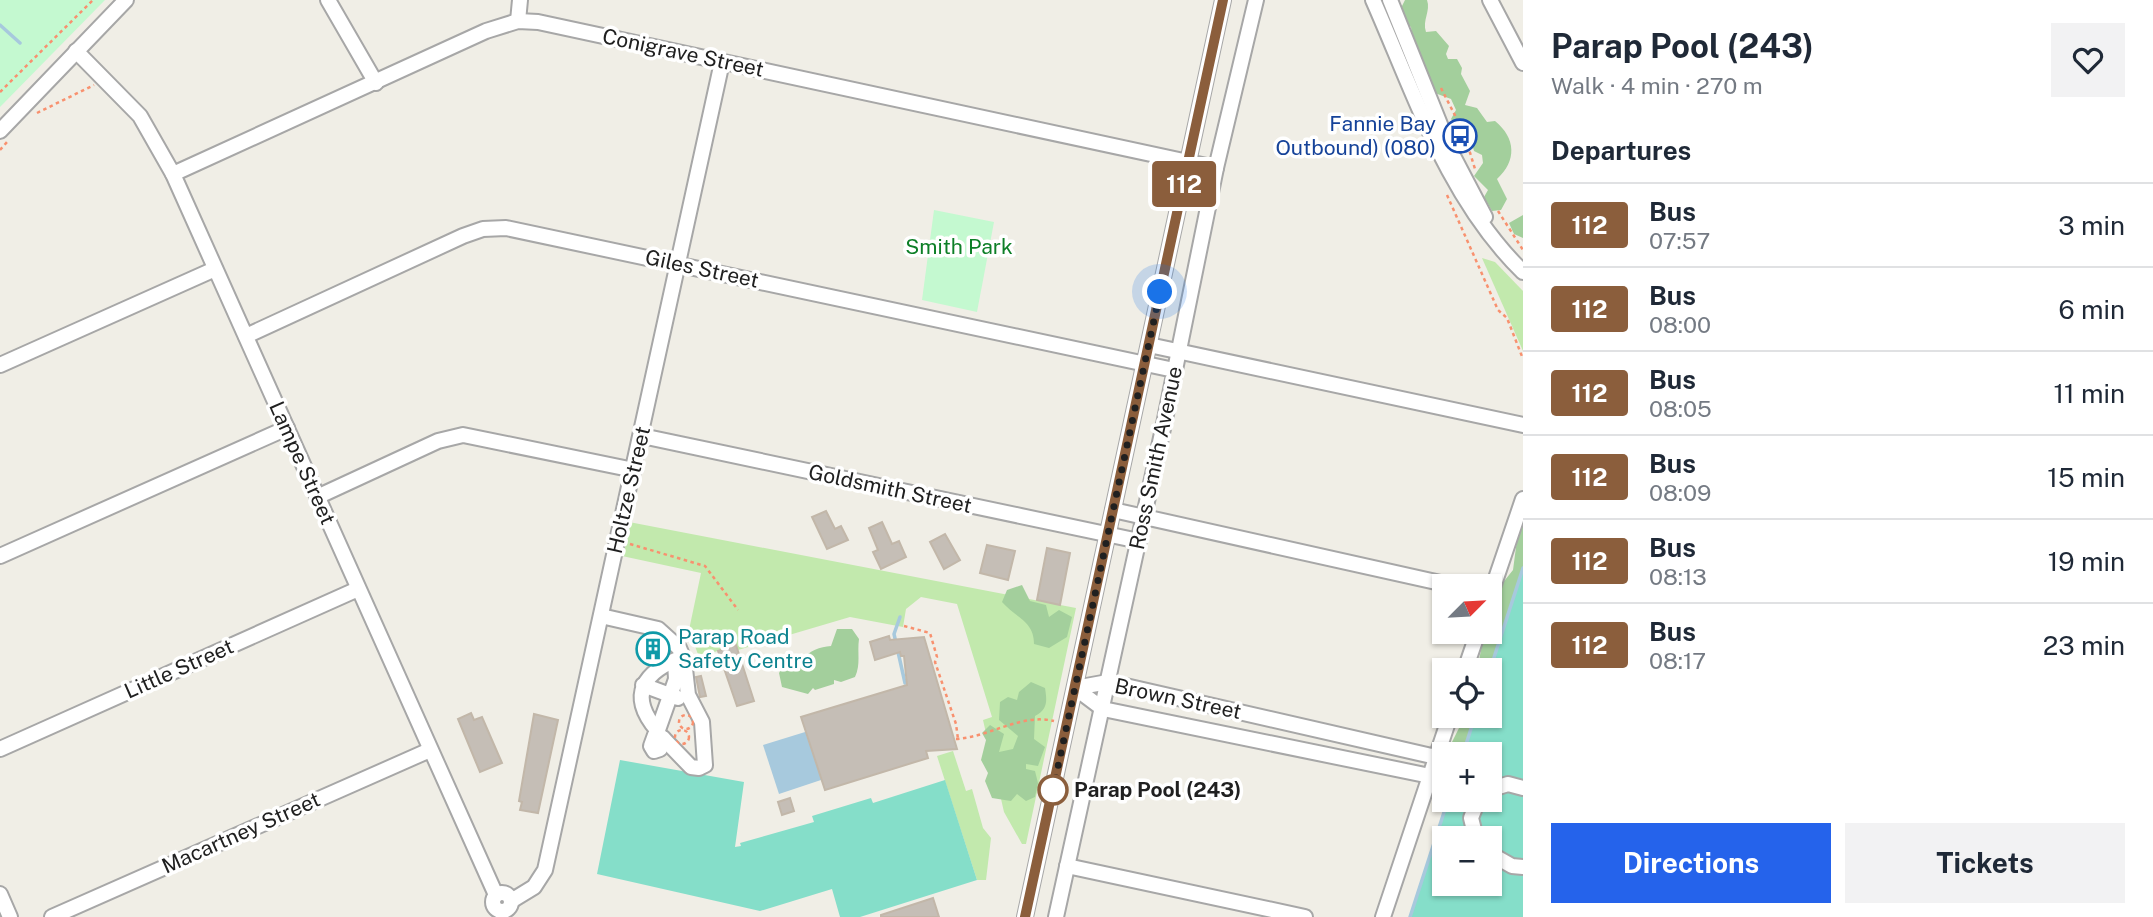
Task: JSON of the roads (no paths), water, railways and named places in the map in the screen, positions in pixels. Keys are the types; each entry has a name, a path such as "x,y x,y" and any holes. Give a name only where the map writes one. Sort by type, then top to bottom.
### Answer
{"street":[{"path":"4,136 76,51 126,0"},
{"path":"328,0 376,83"},
{"path":"518,21 520,0"},
{"name":"Ross Smith Avenue","path":"1025,917 1223,0"},
{"name":"Ross Smith Avenue","path":"1056,917 1139,541 1216,168 1256,0"},
{"path":"1490,0 1523,63"},
{"path":"1392,3 1452,154 1485,218 1523,272 1486,232 1458,189 1376,6 1392,3"},
{"name":"Conigrave Street","path":"173,174 486,31 518,21 538,22 1216,168"},
{"name":"Lampe Street","path":"76,51 140,116 173,174 430,750 493,907"},
{"name":"Holtze Street","path":"493,907 507,894 511,901 534,887 545,870 722,62"},
{"name":"Giles Street","path":"246,336 483,229 521,230 1174,370"},
{"path":"0,365 215,269"},
{"path":"1149,345 1523,425"},
{"path":"0,556 287,428"},
{"path":"317,497 438,441 463,435 634,470"},
{"name":"Goldsmith Street","path":"642,436 1139,541"},
{"path":"1497,574 1523,499"},
{"path":"1113,510 1432,581"},
{"name":"Little Street","path":"0,750 358,589"},
{"path":"601,616 654,628 668,637 685,678 688,695 679,702 660,734"},
{"path":"643,685 679,702 702,722 705,765 691,767 660,734 644,710 643,685 652,673 678,658"},
{"path":"678,658 676,674 679,702"},
{"name":"Brown Street","path":"1075,688 1108,682 1432,765"},
{"name":"Brown Street","path":"1075,688 1102,709 1432,765"},
{"name":"Macartney Street","path":"52,917 430,750"},
{"path":"1383,917 1432,777"},
{"path":"1502,785 1523,788"},
{"path":"1502,861 1511,866 1523,867"},
{"path":"1067,866 1305,917"},
{"path":"0,894 10,917"}],"water":[{"path":"860,715 875,762 779,794 763,745"}],"waterway":[{"path":"0,25 20,43"},
{"path":"1494,658 1523,568"},
{"path":"900,617 894,634 905,683"},
{"path":"1467,742 1471,728"},
{"path":"1410,917 1444,812"}],"place":[{"name":"Fannie Bay Outbound) (080)","path":"1460,136"},
{"name":"Parap Road Safety Centre","path":"653,649"},
{"name":"Parap Pool (243)","path":"1053,790"}],"park label":[{"name":"Smith Park","path":"959,247"}]}
